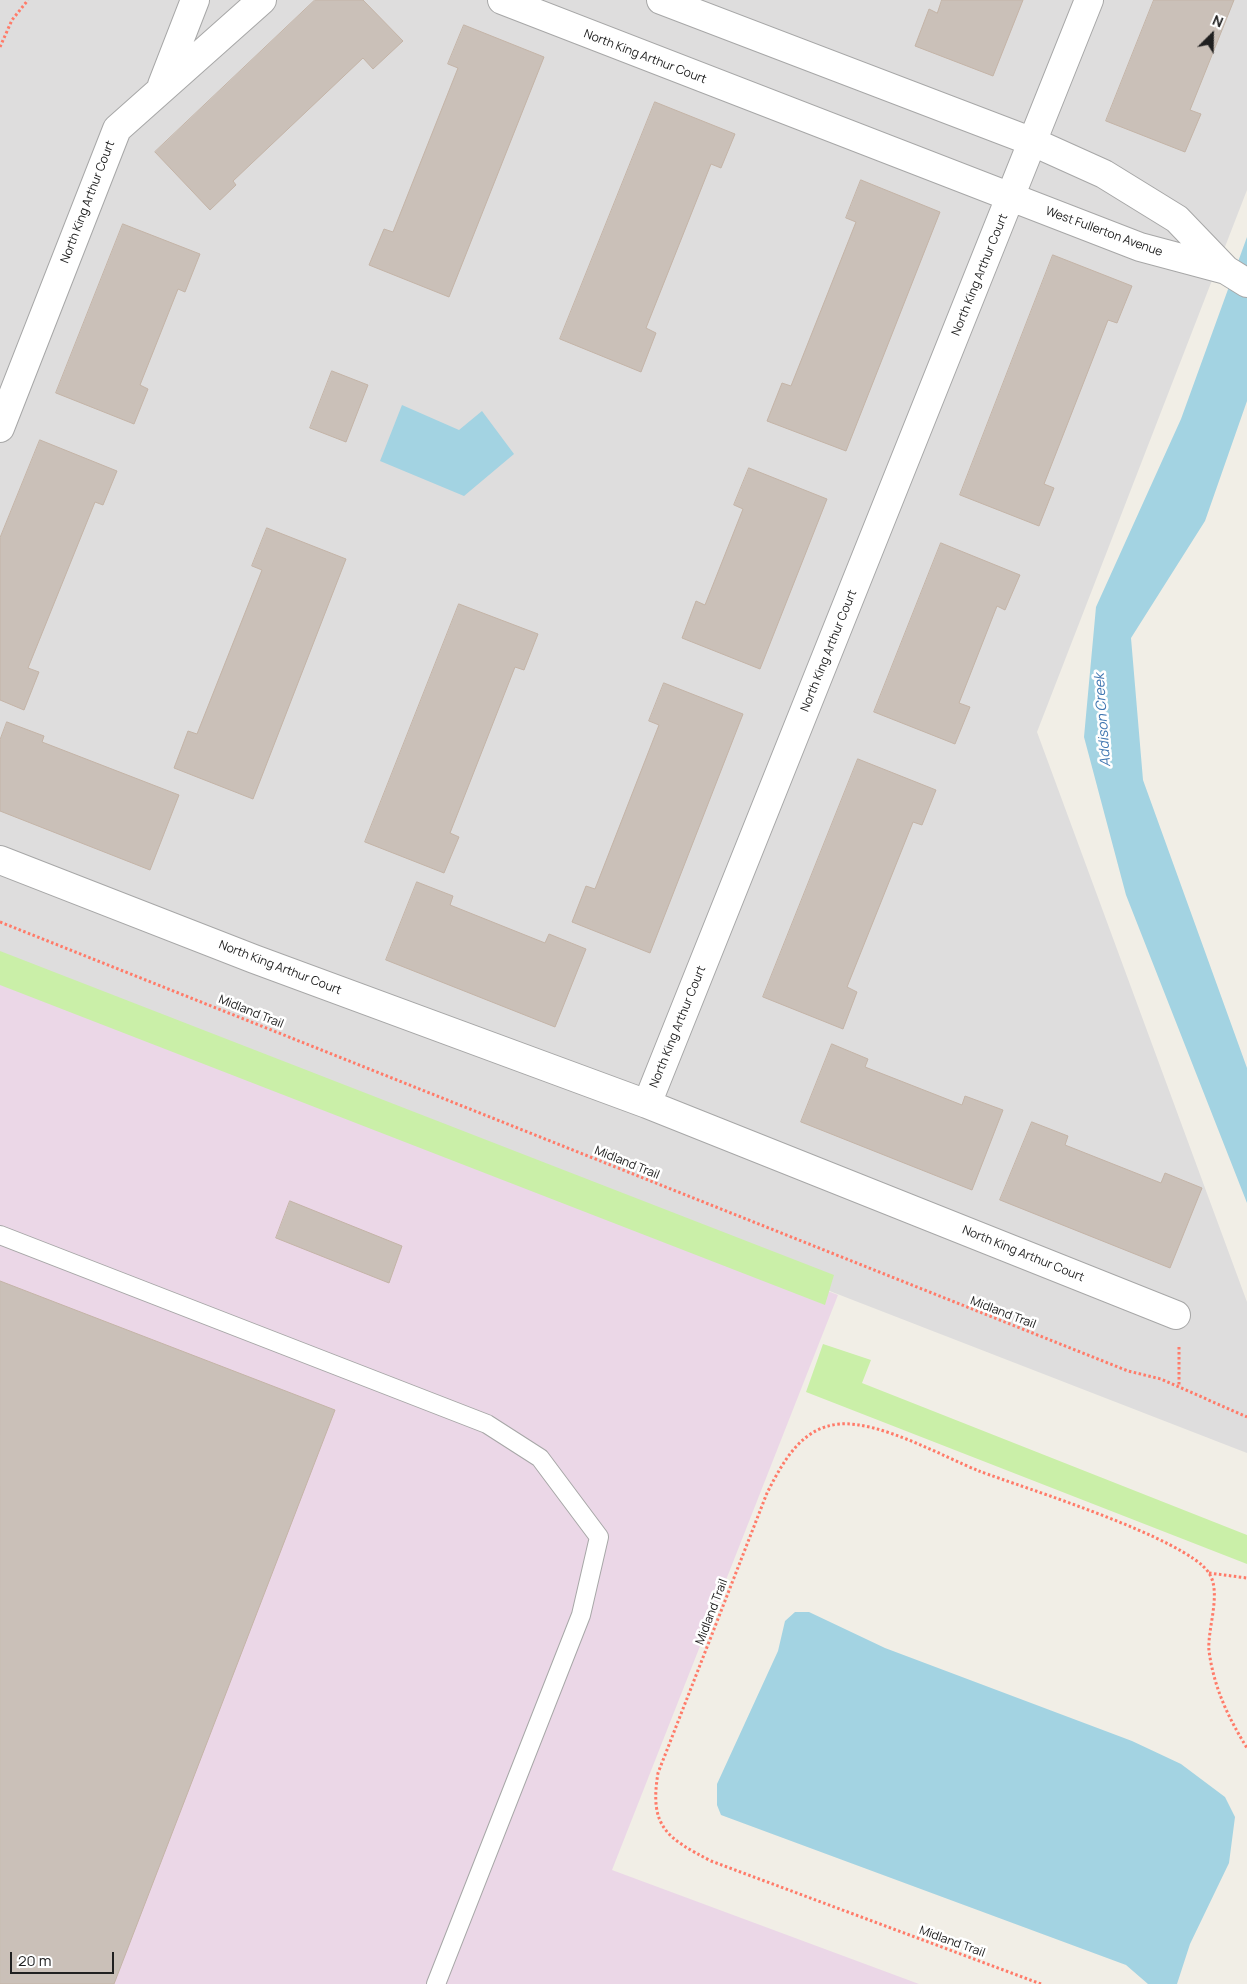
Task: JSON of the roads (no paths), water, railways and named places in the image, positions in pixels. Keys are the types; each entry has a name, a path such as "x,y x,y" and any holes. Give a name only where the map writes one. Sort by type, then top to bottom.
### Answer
{"street":[{"path":"160,90 195,0"},
{"name":"North King Arthur Court","path":"0,428 116,129 262,0"},
{"name":"North King Arthur Court","path":"502,0 1012,198"},
{"path":"661,0 1033,142"},
{"name":"North King Arthur Court","path":"647,1104 1012,198 1089,0"},
{"name":"West Fullerton Avenue","path":"1033,142 1104,174 1177,219 1236,276"},
{"name":"West Fullerton Avenue","path":"1012,198 1140,247 1236,276"},
{"name":"North King Arthur Court","path":"0,860 254,959 647,1104 1176,1315"}],"lane":[{"path":"0,1235 487,1424 540,1458 599,1537 581,1615 436,1984"}],"water":[{"name":"Addison Creek","path":"1247,237 1247,401 1205,521 1131,638 1143,780 1247,1068 1247,1203 1126,895 1084,737 1096,607 1181,419"},
{"path":"402,405 459,430 482,411 514,454 464,496 380,461"},
{"path":"795,1612 809,1612 885,1648 1132,1741 1181,1764 1225,1797 1235,1817 1229,1863 1190,1944 1177,1984 1148,1984 1126,1965 721,1815 717,1805 717,1784 778,1651 785,1621"}]}
